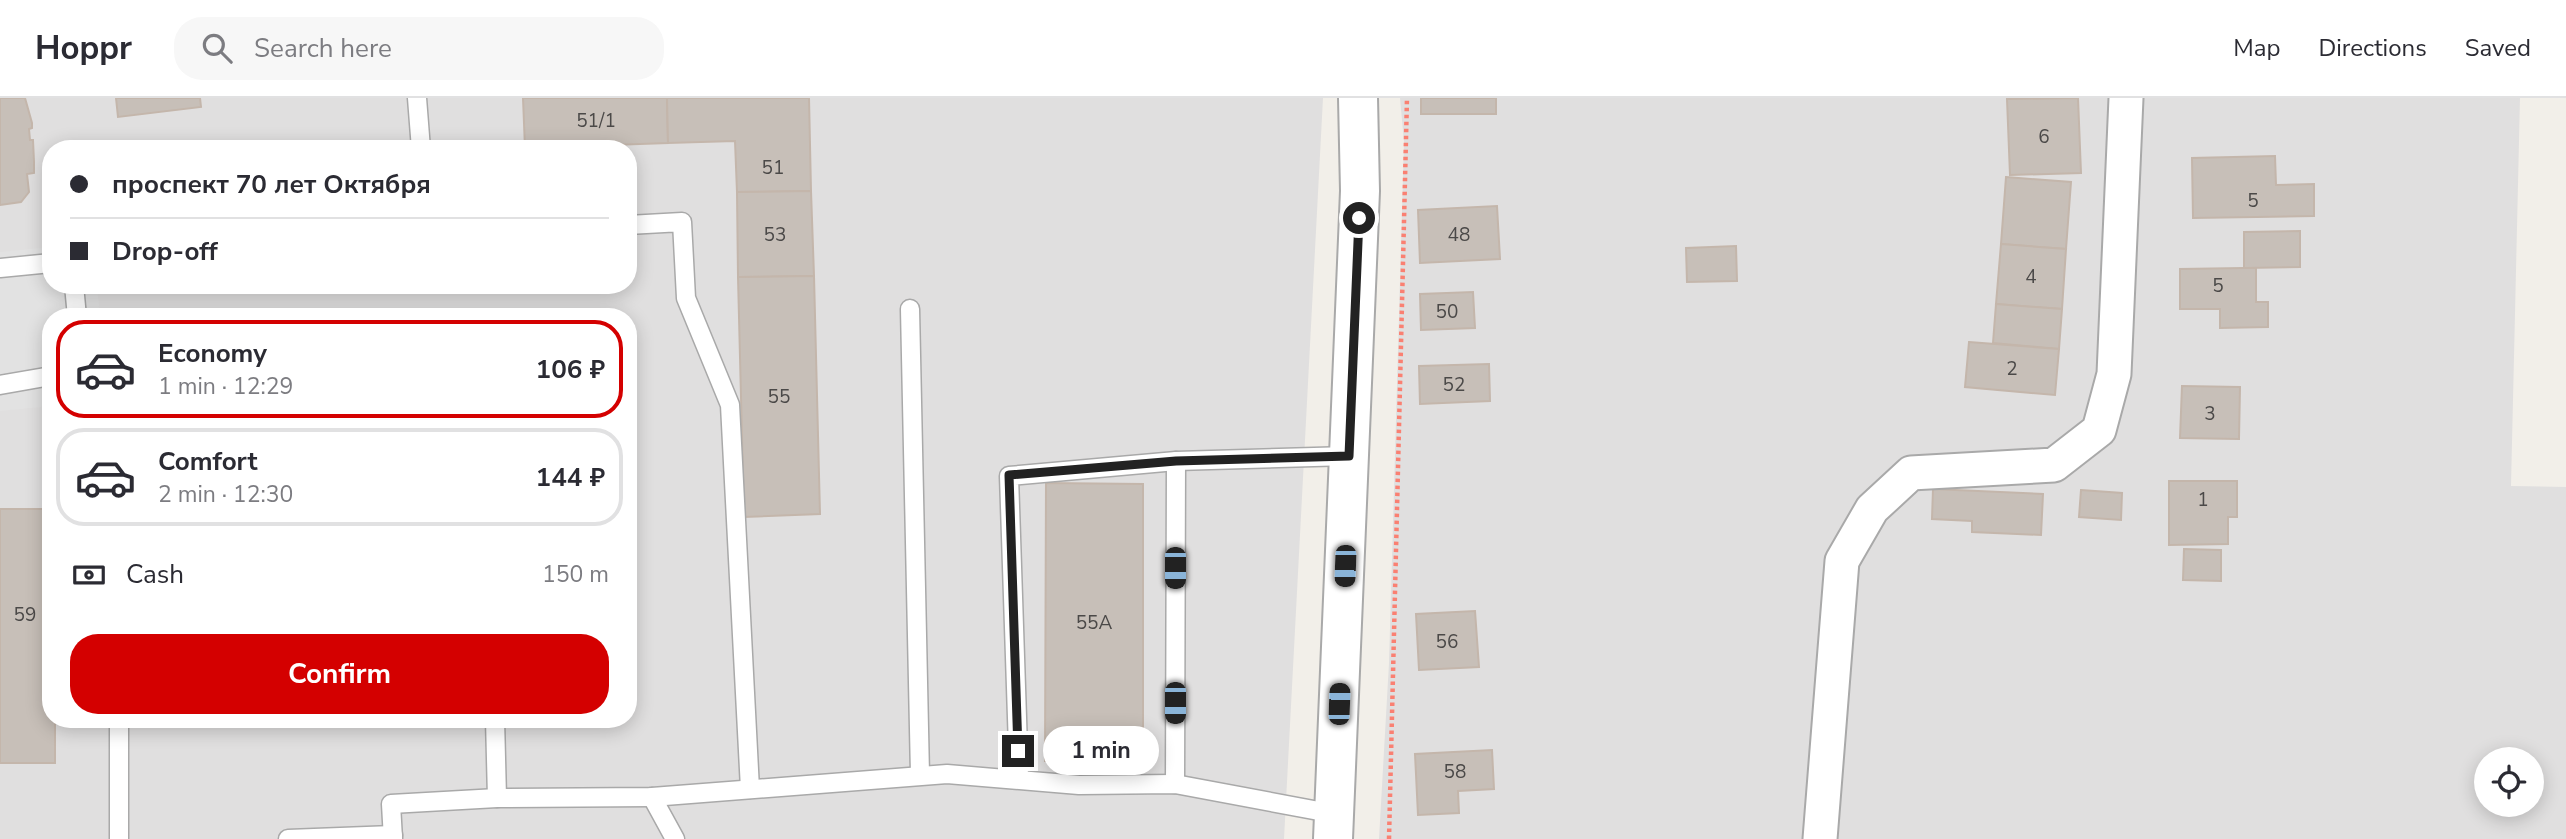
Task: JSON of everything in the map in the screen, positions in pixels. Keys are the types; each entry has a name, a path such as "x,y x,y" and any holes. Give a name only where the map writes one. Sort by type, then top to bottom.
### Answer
{"street":[{"path":"1334,827 1360,191 1358,98"},
{"path":"1820,839 1842,561 1872,509 1912,473 2054,465 2099,430 2114,373 2126,98"}],"lane":[{"path":"417,98 420,140"},
{"path":"637,224 682,222 686,298 730,405 750,789"},
{"path":"0,268 42,263"},
{"path":"910,309 920,775"},
{"path":"0,385 42,378"},
{"path":"1019,778 1009,475 1176,461 1349,456"},
{"path":"1175,784 1176,461"},
{"path":"119,728 119,839"},
{"path":"495,728 497,798"},
{"path":"288,839 393,837 391,804 497,798 652,797 920,775 1019,778 1079,785 1175,784 1334,827"},
{"path":"652,797 675,839"}],"path":[{"path":"1389,839 1407,98"}],"shaded area":[{"path":"0,98 1323,98 1284,839 0,839"},
{"path":"1400,98 2520,98 2511,486 2566,487 2566,839 1379,839 1389,663 1404,142"},
{"path":"42,248 42,294 98,294 99,308 42,308 42,407 0,411 0,252"}],"building":[{"path":"0,98 25,98 32,123 32,128 29,129 30,140 33,140 34,173 27,174 29,192 21,202 0,205"},
{"path":"116,98 200,98 201,107 118,117"},
{"path":"523,98 667,98 668,143 637,144 637,140 525,140"},
{"path":"667,98 809,98 811,191 737,192 735,141 668,143"},
{"path":"1421,98 1496,98 1496,114 1421,114"},
{"path":"2078,98 2081,173 2010,175 2007,99"},
{"path":"2275,156 2276,185 2314,184 2314,216 2193,218 2192,158"},
{"path":"2006,177 2071,182 2066,249 2001,244"},
{"path":"811,191 814,276 738,277 737,192"},
{"path":"1497,206 1500,259 1420,263 1418,210"},
{"path":"2300,231 2300,267 2244,268 2244,232"},
{"path":"2001,244 2066,249 2062,309 1996,304"},
{"path":"1736,246 1737,281 1687,282 1686,248"},
{"path":"2256,268 2256,302 2268,302 2268,327 2220,328 2220,309 2180,309 2180,269"},
{"path":"814,276 820,514 744,517 738,277"},
{"path":"1473,292 1475,328 1421,330 1420,294"},
{"path":"1996,304 2062,309 2059,349 1993,343"},
{"path":"1969,342 2059,349 2055,395 1965,387"},
{"path":"1489,364 1490,401 1420,404 1419,366"},
{"path":"2182,386 2240,387 2239,439 2180,438"},
{"path":"2169,481 2237,481 2237,517 2228,517 2228,544 2169,545"},
{"path":"1046,483 1143,484 1143,761 1045,761"},
{"path":"1933,489 2043,494 2041,535 1972,532 1972,521 1932,519"},
{"path":"2081,490 2122,493 2121,520 2079,517"},
{"path":"0,509 42,509 42,728 55,728 55,763 0,763"},
{"path":"2184,549 2221,550 2221,581 2183,580"},
{"path":"1475,611 1479,667 1419,670 1416,614"},
{"path":"1492,750 1494,789 1458,791 1459,813 1418,815 1415,754"}],"route":[{"path":"1018,751 1009,475 1176,461 1349,456 1359,218"}]}
